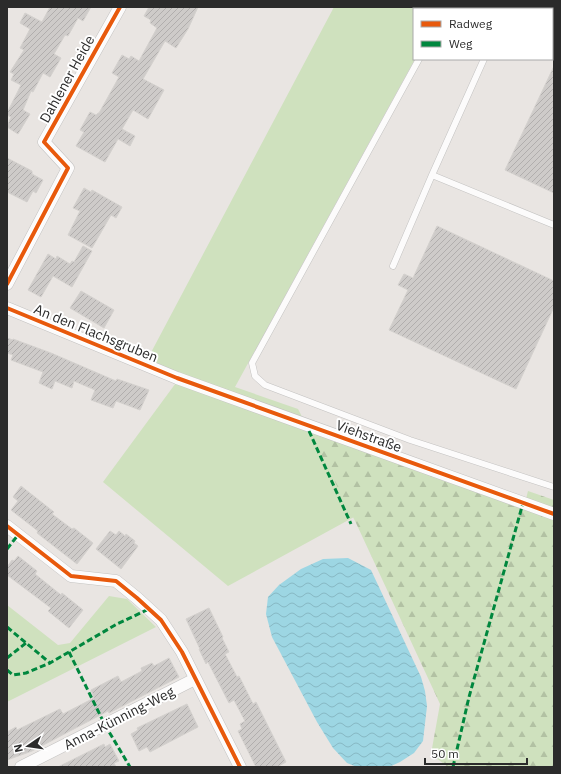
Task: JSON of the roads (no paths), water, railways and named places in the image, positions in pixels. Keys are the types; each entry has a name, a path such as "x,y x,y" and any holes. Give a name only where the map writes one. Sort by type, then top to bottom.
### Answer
{"street":[{"name":"Dahlener Heide","path":"7,284 68,168 44,142 120,7"},
{"name":"An den Flachsgruben","path":"7,308 177,378"},
{"name":"Viehstraße","path":"177,378 554,514"},
{"path":"7,526 71,576 116,581 161,620 182,652 240,767"},
{"name":"Anna-Künning-Weg","path":"21,767 195,679"}],"lane":[{"path":"418,60 252,363 255,376 266,385 410,440 554,487"},
{"path":"393,266 484,60"},
{"path":"432,175 554,225"}],"water":[{"path":"348,558 371,570 421,677 425,691 427,706 423,741 414,753 389,767 357,767 347,763 333,748 317,722 272,637 266,614 268,597 279,585 301,569 323,559"}]}
